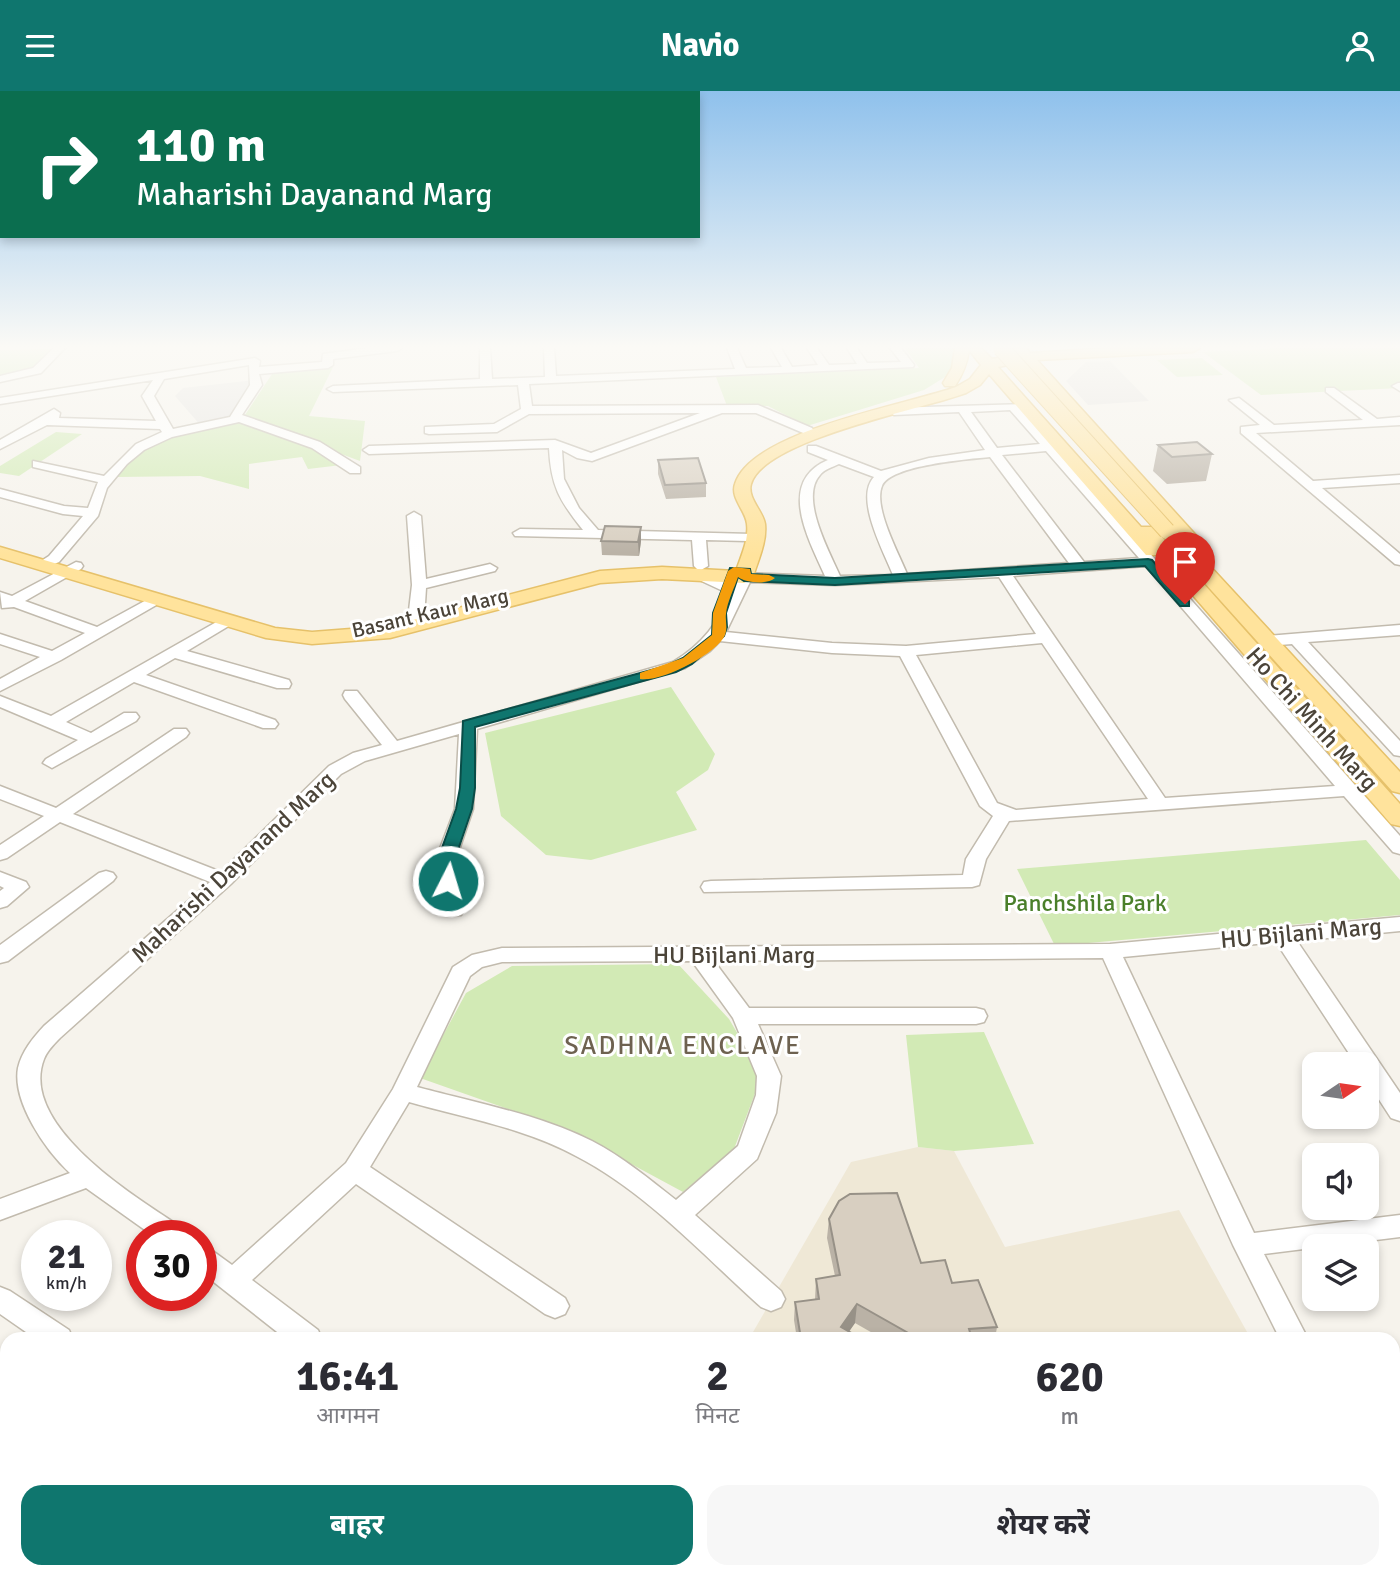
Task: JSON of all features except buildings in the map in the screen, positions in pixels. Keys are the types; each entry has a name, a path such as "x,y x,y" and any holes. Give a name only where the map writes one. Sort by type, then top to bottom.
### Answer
{"main road":[{"path":"697,569 730,557 745,542 747,518 735,490 739,477 766,451 811,438 858,417"},
{"path":"841,423 866,417"},
{"path":"1031,417 1133,532 1172,571 1196,587"},
{"path":"1042,417 1196,587"},
{"name":"Ho Chi Minh Marg","path":"1064,417 1400,786"},
{"path":"1081,417 1198,548 1198,563"},
{"name":"Maharishi Dayanand Marg","path":"737,577 756,529 753,512 744,494 746,479 773,452 811,438"},
{"name":"Maharishi Dayanand Marg","path":"737,577 745,542"},
{"name":"Basant Kaur Marg","path":"0,543 157,600 227,621 290,637 326,639 365,637 402,630 580,581 697,569"},
{"name":"Basant Kaur Marg","path":"0,552 60,566 293,632 355,632 578,577 635,569 697,569 737,577"},
{"name":"Ho Chi Minh Marg","path":"1196,587 1400,819"}],"street":[{"path":"0,445 52,417"},
{"path":"160,417 166,429"},
{"path":"429,430 494,429 514,417"},
{"path":"556,465 572,462 582,456 596,456 699,417"},
{"path":"775,417 811,438 840,459 882,476"},
{"path":"969,417 1015,483 1080,566"},
{"path":"1029,417 1050,447 1148,562 1400,848"},
{"path":"1257,417 1270,427"},
{"path":"1368,417 1374,422"},
{"path":"47,421 166,429 234,419 316,445 355,470"},
{"path":"1400,421 1245,430 1400,561"},
{"path":"5,603 60,566 93,513 106,480 140,447 166,429"},
{"path":"369,450 555,444 564,445 582,456"},
{"path":"555,444 557,479 594,534"},
{"path":"902,579 874,508 876,482 882,476 909,465 1050,447"},
{"path":"835,581 806,506 807,483 811,476 817,470 840,459"},
{"path":"38,464 106,480"},
{"path":"1308,485 1400,479"},
{"path":"0,493 63,510 93,513"},
{"path":"414,516 419,585 416,619"},
{"path":"520,533 699,536 745,542"},
{"path":"697,569 699,536"},
{"path":"1382,547 1400,545"},
{"path":"737,577 835,581 902,579 1148,562"},
{"path":"419,585 490,568"},
{"path":"1003,572 1160,804"},
{"name":"Maharishi Dayanand Marg","path":"151,1220 89,1176 55,1143 39,1115 29,1087 33,1058 52,1032 224,880 335,770 359,757 468,724 671,669 697,655 719,632 732,613 737,577"},
{"path":"0,686 157,600"},
{"path":"5,603 97,632"},
{"path":"52,723 227,621"},
{"path":"1267,641 1400,630"},
{"path":"719,632 832,647 906,651 1046,638"},
{"path":"0,639 55,657"},
{"path":"1296,639 1400,751"},
{"path":"906,651 989,806 1003,815 1350,790"},
{"path":"173,652 284,684"},
{"path":"132,676 269,724"},
{"path":"351,695 393,747"},
{"path":"0,701 91,739"},
{"path":"52,763 130,717"},
{"path":"454,910 446,859 464,809 468,724"},
{"path":"0,854 180,733"},
{"path":"0,792 224,880"},
{"path":"711,887 972,881 976,859 1003,815"},
{"path":"0,956 106,877"},
{"path":"0,878 19,887 0,901"},
{"name":"HU Bijlani Marg","path":"234,1280 355,1170 402,1092 461,972 471,962 502,955 1110,951 1400,924"},
{"path":"1282,935 1400,1112"},
{"path":"1110,951 1246,1245 1290,1332"},
{"path":"677,1215 748,1152 764,1113 769,1076 743,1016 699,955"},
{"path":"743,1016 976,1016"},
{"path":"402,1092 545,1132 606,1160 677,1215 772,1299"},
{"path":"355,1170 555,1306"},
{"path":"0,1210 89,1176"},
{"path":"1246,1245 1400,1226"},
{"path":"217,1268 299,1332"},
{"path":"0,1299 49,1332"}],"shaded area":[{"path":"194,417 233,417 233,418 202,427"},
{"path":"918,1147 954,1151 1005,1247 1179,1210 1247,1332 753,1332 851,1162"}],"green space":[{"path":"324,417 365,421 360,461 333,451 350,464 308,469 302,457 249,464 249,489 200,476 117,477 101,487 156,439 243,418"},
{"path":"790,417 835,417 807,426"},
{"path":"56,432 82,434 19,476 0,473 0,466"},
{"path":"671,687 715,754 708,770 676,792 697,830 591,860 546,855 501,816 485,733"},
{"name":"Panchshila Park","path":"1366,840 1400,880 1400,915 1055,946 1017,869"},
{"path":"678,964 729,1019 762,1075 734,1149 683,1192 570,1131 420,1078 466,993 512,966"},
{"path":"984,1032 1034,1144 954,1151 918,1147 906,1035"}],"slow traffic":[{"path":"645,676 688,661 718,636 721,627 719,613 734,571 745,572 744,577 769,578"}],"district":[{"name":"SADHNA ENCLAVE","path":"683,1045"}],"route":[{"path":"448,881 446,859 464,809 467,788 468,724 671,669 688,661 718,636 721,627 719,613 734,571 745,572 744,577 835,581 1148,562 1185,604"}]}
